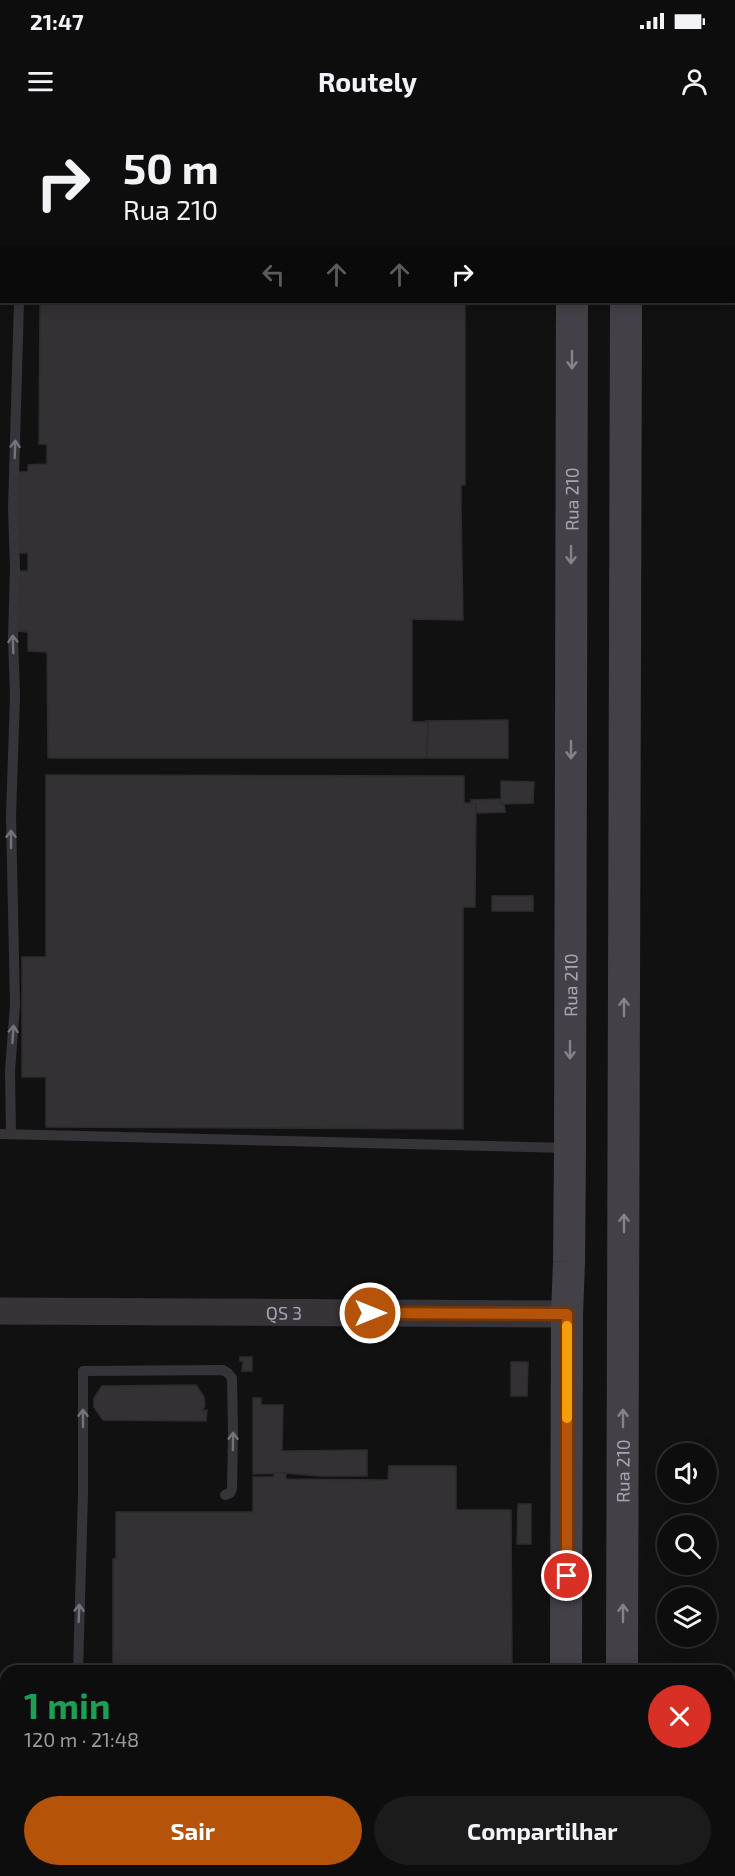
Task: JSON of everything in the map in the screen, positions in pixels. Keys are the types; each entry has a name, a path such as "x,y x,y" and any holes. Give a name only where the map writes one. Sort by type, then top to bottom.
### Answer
{"main road":[{"name":"Rua 210","path":"567,1665 572,303"},
{"name":"Rua 210","path":"622,1665 626,303"}],"street":[{"name":"QS 3","path":"0,1311 567,1314"}],"lane":[{"path":"19,303 13,509 15,696 11,816 15,1005 5,1134 570,1149"},
{"path":"78,1665 83,1371 223,1370 228,1373 232,1378 233,1455 232,1489 225,1495"}],"building":[{"path":"40,303 465,303 465,485 461,485 463,620 412,619 412,722 428,722 427,758 48,758 47,652 28,651 28,632 16,631 16,571 28,571 28,553 16,553 16,472 28,472 28,465 47,464 47,444 39,444"},
{"path":"508,720 508,758 427,758 428,722 425,721"},
{"path":"46,775 464,776 464,803 476,803 475,907 463,907 463,1129 46,1127 46,1077 22,1077 22,957 46,957"},
{"path":"501,781 534,782 533,803 501,804"},
{"path":"501,799 505,812 476,813 476,803 471,803 471,800"},
{"path":"492,896 533,896 533,911 492,911"},
{"path":"240,1357 252,1357 252,1371 242,1371 243,1361 240,1361"},
{"path":"511,1362 528,1362 527,1396 511,1396"},
{"path":"196,1385 204,1397 205,1406 202,1411 207,1410 206,1421 103,1420 94,1407 94,1398 102,1386"},
{"path":"253,1398 261,1398 261,1405 283,1405 282,1451 367,1450 367,1476 253,1474"},
{"path":"389,1466 456,1466 456,1510 511,1510 512,1665 113,1665 113,1559 116,1559 116,1512 253,1512 253,1477 274,1477 274,1473 286,1473 286,1479 388,1480"},
{"path":"518,1504 531,1504 531,1544 517,1544"}],"slow traffic":[{"path":"567,1326 567,1418"}],"route":[{"path":"370,1313 567,1314 567,1576"}]}
